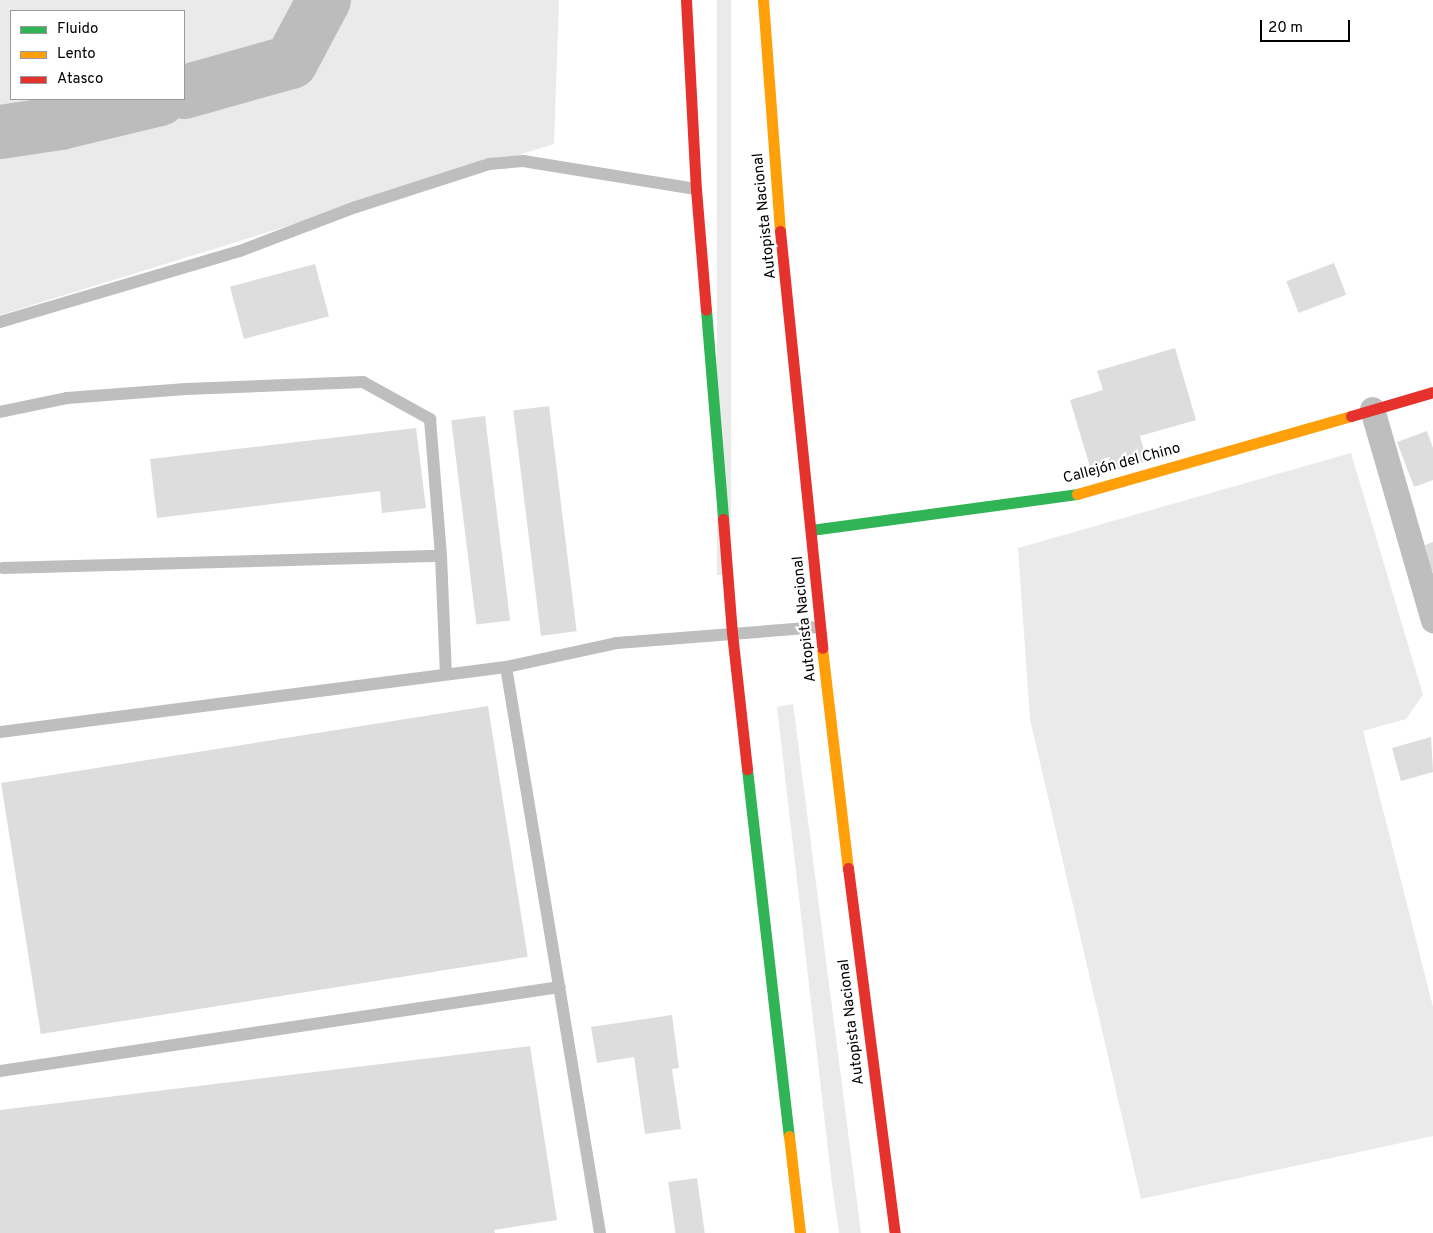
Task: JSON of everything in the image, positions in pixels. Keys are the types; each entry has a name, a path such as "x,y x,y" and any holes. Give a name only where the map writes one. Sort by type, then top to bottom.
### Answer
{"main road":[{"path":"686,0 696,189 732,633 800,1233"},
{"name":"Autopista Nacional","path":"764,0 774,158 812,530 820,627 873,1072 895,1233"},
{"name":"Callejón del Chino","path":"812,530 1086,493 1433,392"}],"street":[{"path":"1372,409 1433,620"}],"lane":[{"path":"0,322 240,251 356,207 489,164 523,161 696,189"},
{"path":"0,412 67,398 176,389 363,382 430,419 441,556 446,673"},
{"path":"3,568 441,556"},
{"path":"0,732 446,673 506,667 617,643 820,627"},
{"path":"506,667 600,1233"},
{"path":"0,1071 560,987"}],"shaded area":[{"path":"0,0 559,0 554,144 0,315"},
{"path":"717,0 731,0 731,575 717,575"},
{"path":"1351,453 1423,695 1406,719 1363,731 1433,1007 1433,1136 1141,1199 1030,719 1018,548"},
{"path":"793,704 861,1233 839,1233 832,1184 777,707"}],"building":[{"path":"1334,263 1346,295 1299,313 1286,281"},
{"path":"315,264 329,316 244,339 230,287"},
{"path":"1175,348 1196,420 1140,436 1147,461 1093,477 1070,400 1103,390 1097,371"},
{"path":"549,406 577,631 541,636 513,410"},
{"path":"485,416 510,620 476,625 451,420"},
{"path":"416,428 426,508 382,513 380,491 157,518 150,459"},
{"path":"1427,431 1433,448 1433,480 1414,487 1397,442"},
{"path":"1433,542 1433,571 1432,572 1425,545"},
{"path":"488,706 528,957 41,1034 1,783"},
{"path":"1431,737 1433,772 1401,781 1392,748"},
{"path":"672,1015 679,1068 672,1069 681,1129 645,1134 634,1057 597,1063 591,1027"},
{"path":"530,1046 557,1220 494,1230 495,1233 0,1233 0,1110"},
{"path":"697,1178 705,1233 675,1233 668,1182"}],"waterway":[{"path":"185,92 291,62 324,0"},
{"path":"0,132 60,123 156,100"}],"traffic: fast":[{"path":"706,310 723,519"},
{"path":"811,530 1077,494"},
{"path":"747,769 789,1136"}],"traffic: slow":[{"path":"763,0 780,231"},
{"path":"1077,494 1351,416"},
{"path":"822,648 848,868"},
{"path":"789,1136 800,1233"}],"traffic: jam":[{"path":"686,0 696,189 706,310"},
{"path":"780,231 822,648"},
{"path":"1351,416 1433,392"},
{"path":"723,519 732,633 747,769"},
{"path":"848,868 895,1233"}]}
